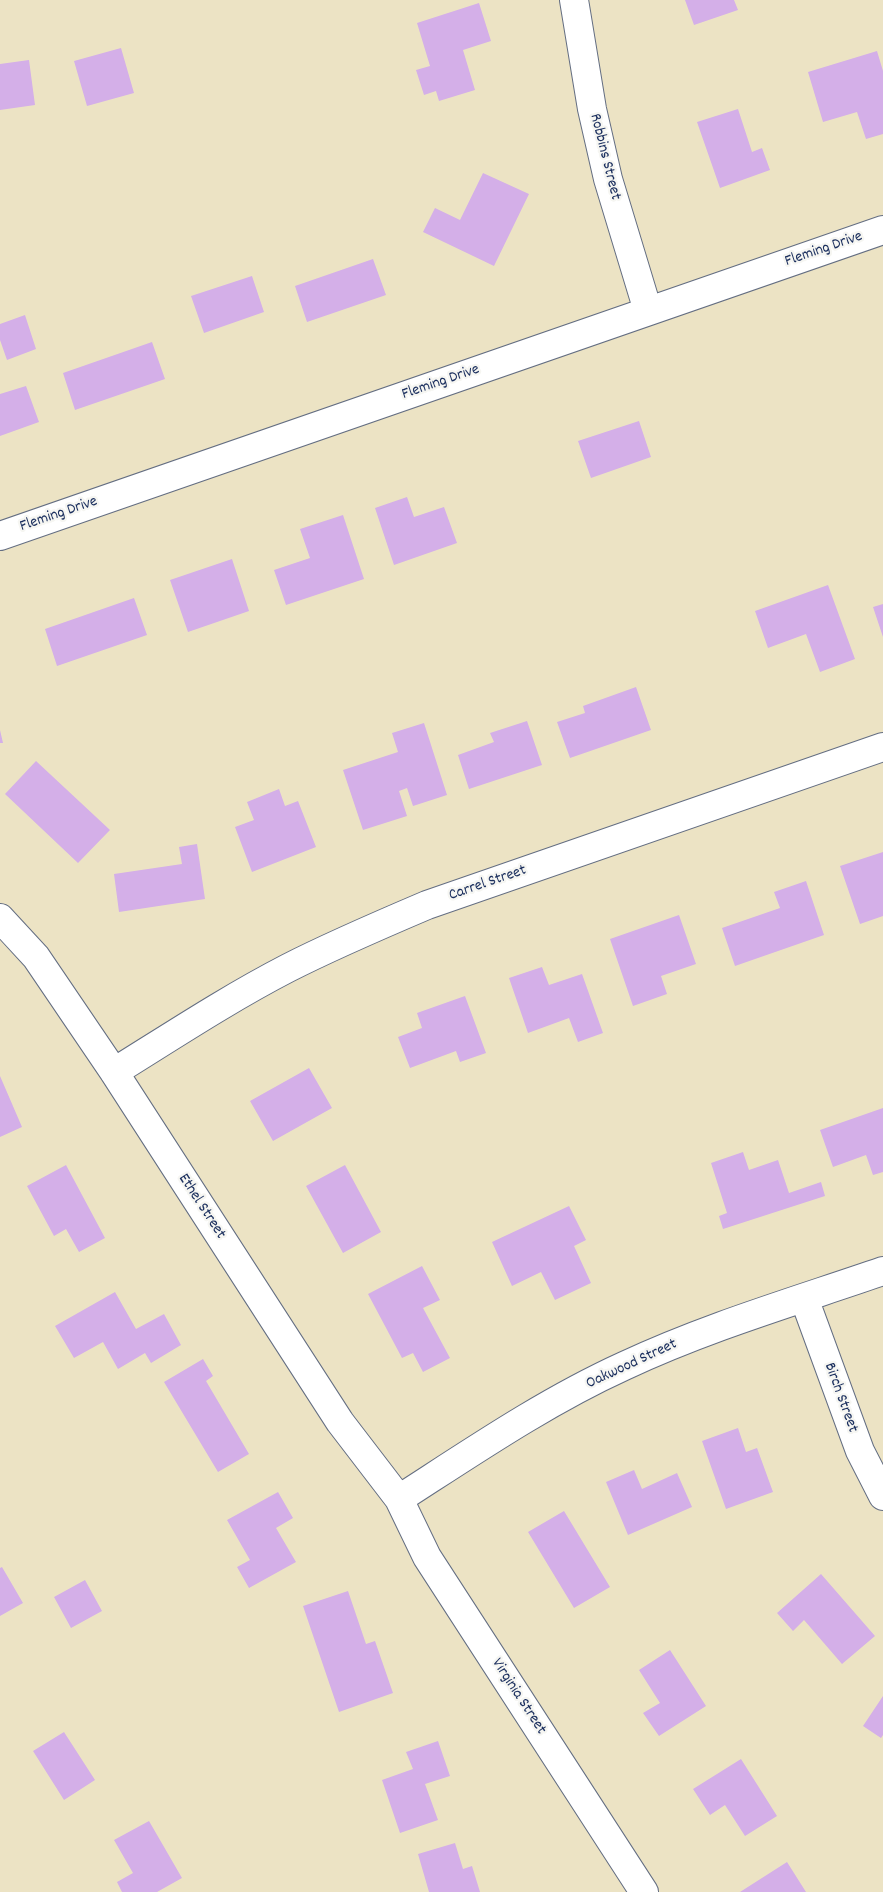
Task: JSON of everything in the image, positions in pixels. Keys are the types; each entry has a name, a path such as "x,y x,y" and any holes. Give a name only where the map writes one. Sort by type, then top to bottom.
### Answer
{"street":[{"name":"Robbins Street","path":"574,0 592,109 608,179 648,311"},
{"name":"Fleming Drive","path":"0,536 883,230"},
{"name":"Carrel Street","path":"114,1072 224,1004 287,969 427,905 883,747"},
{"name":"Ethel Street","path":"0,918 36,957 114,1072 340,1422 399,1499"},
{"name":"Oakwood Street","path":"399,1499 537,1411 623,1366 676,1344 883,1270"},
{"name":"Birch Street","path":"804,1298 860,1452 883,1496"},
{"name":"Virginia Street","path":"399,1499 427,1557 644,1892"}],"building":[{"path":"685,0 734,0 738,10 694,25"},
{"path":"479,3 491,41 463,50 475,90 439,101 436,91 424,95 416,70 430,66 417,23"},
{"path":"121,48 134,93 87,106 74,61"},
{"path":"877,51 883,71 883,134 866,139 857,112 823,122 808,72"},
{"path":"29,60 35,105 0,110 0,64"},
{"path":"738,109 752,152 762,148 770,170 720,188 697,122"},
{"path":"483,173 529,194 494,266 423,232 435,208 460,220"},
{"path":"373,259 386,295 307,322 295,286"},
{"path":"252,276 264,312 204,333 191,296"},
{"path":"25,315 36,349 7,360 0,340 0,324"},
{"path":"152,342 165,379 75,410 63,373"},
{"path":"26,386 39,422 0,436 0,394"},
{"path":"639,421 651,457 591,478 578,441"},
{"path":"407,497 414,517 444,507 457,543 394,565 375,508"},
{"path":"343,515 364,579 286,605 274,570 310,558 300,529"},
{"path":"232,559 249,611 188,632 170,580"},
{"path":"828,585 855,659 820,672 806,634 768,648 755,611"},
{"path":"134,598 147,635 57,666 45,629"},
{"path":"883,604 883,637 873,607"},
{"path":"636,687 651,730 570,758 557,722 585,713 583,706"},
{"path":"527,721 542,765 469,789 458,755 494,742 490,733"},
{"path":"424,723 447,795 413,806 407,788 399,791 407,816 363,830 343,770 398,752 392,733"},
{"path":"0,730 3,743 0,743"},
{"path":"36,761 110,830 78,863 5,794"},
{"path":"279,789 285,806 298,801 316,847 252,872 235,827 254,820 247,802"},
{"path":"197,844 205,899 119,912 114,874 182,864 179,847"},
{"path":"883,852 883,916 860,924 840,866"},
{"path":"806,881 824,935 735,966 722,928 780,908 774,892"},
{"path":"679,915 696,964 661,976 667,994 633,1006 610,939"},
{"path":"542,967 549,985 582,974 603,1033 578,1042 569,1018 528,1033 509,978"},
{"path":"465,996 486,1053 460,1062 456,1051 410,1068 398,1037 422,1028 417,1013"},
{"path":"309,1068 332,1108 273,1141 250,1101"},
{"path":"0,1076 22,1127 0,1137"},
{"path":"883,1108 883,1172 873,1175 866,1155 833,1167 820,1130"},
{"path":"743,1152 749,1170 778,1160 789,1193 821,1182 825,1196 723,1229 719,1216 727,1213 711,1163"},
{"path":"66,1165 105,1238 79,1252 66,1229 54,1236 27,1186"},
{"path":"345,1165 381,1232 343,1253 306,1186"},
{"path":"569,1206 586,1240 574,1246 591,1283 555,1300 541,1272 512,1286 492,1242"},
{"path":"422,1266 440,1300 423,1308 450,1358 423,1372 413,1353 402,1358 368,1294"},
{"path":"115,1292 136,1329 164,1314 181,1345 151,1363 145,1353 118,1369 103,1342 74,1358 55,1326"},
{"path":"203,1359 213,1376 206,1381 249,1454 218,1472 164,1382"},
{"path":"738,1428 746,1452 757,1448 773,1492 726,1509 702,1441"},
{"path":"634,1470 642,1489 677,1473 692,1507 628,1535 606,1482"},
{"path":"278,1492 293,1518 276,1528 296,1562 249,1588 237,1567 250,1560 227,1520"},
{"path":"564,1511 610,1587 574,1608 528,1532"},
{"path":"2,1567 23,1603 0,1616 0,1568"},
{"path":"821,1574 875,1636 842,1664 804,1620 793,1631 777,1613"},
{"path":"85,1580 102,1611 71,1628 54,1597"},
{"path":"348,1591 366,1644 375,1641 393,1693 339,1712 303,1606"},
{"path":"670,1650 706,1706 659,1736 643,1713 660,1703 639,1670"},
{"path":"883,1696 883,1735 881,1738 863,1726"},
{"path":"64,1732 95,1780 64,1800 33,1751"},
{"path":"438,1741 450,1776 425,1784 438,1820 400,1833 382,1780 413,1769 406,1752"},
{"path":"741,1759 777,1816 745,1836 725,1805 710,1815 693,1789"},
{"path":"149,1821 182,1878 157,1892 122,1892 117,1882 133,1873 114,1840"},
{"path":"455,1843 463,1869 472,1866 480,1892 429,1892 418,1854"},
{"path":"787,1862 806,1892 740,1892"}]}
